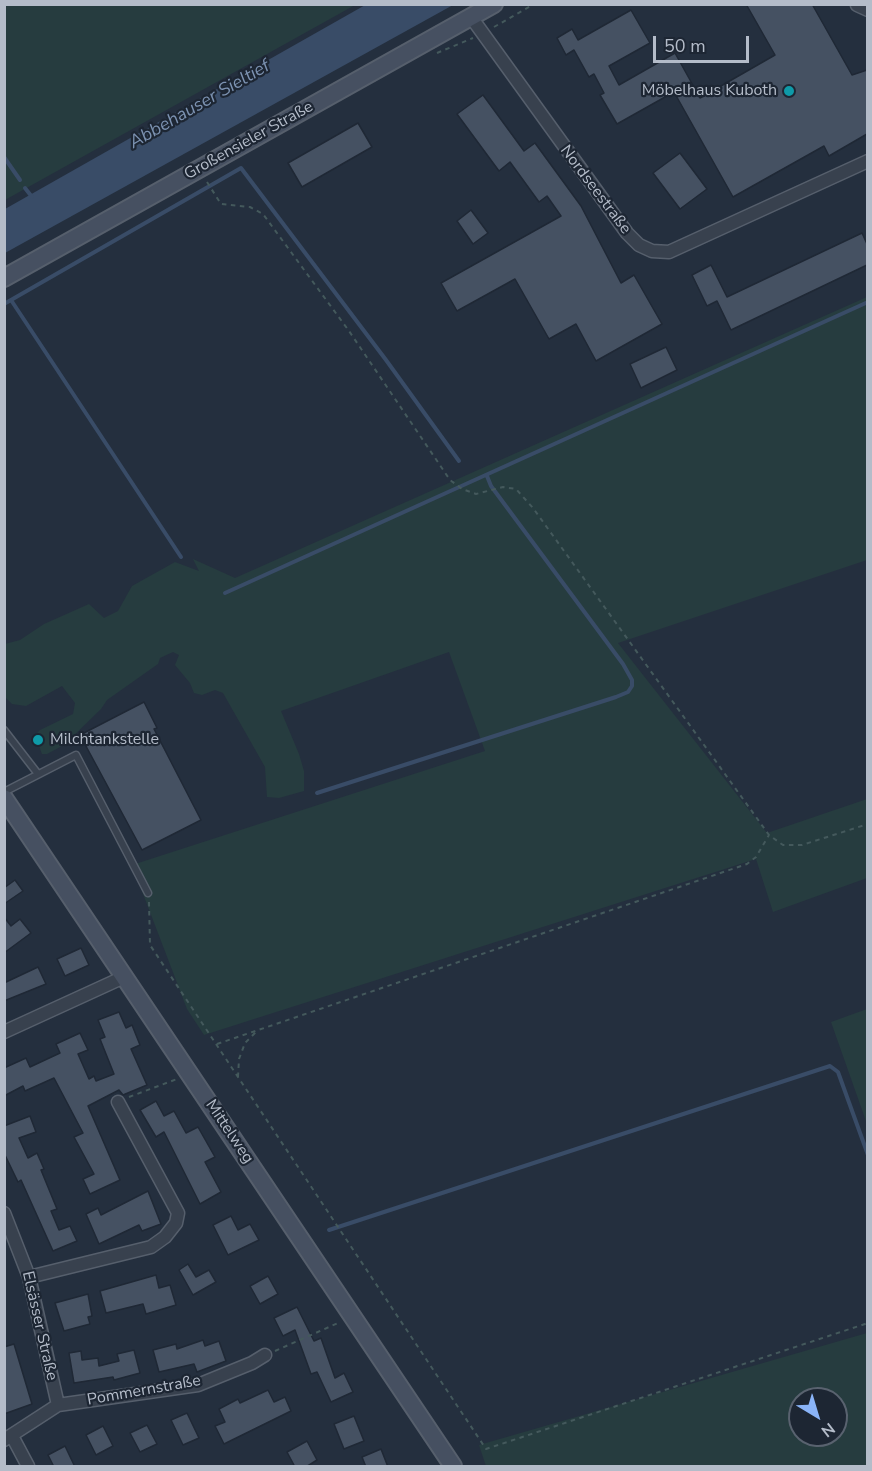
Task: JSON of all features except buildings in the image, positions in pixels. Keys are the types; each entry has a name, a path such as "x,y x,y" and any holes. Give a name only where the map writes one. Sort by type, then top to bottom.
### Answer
{"street":[{"name":"Großensieler Straße","path":"4,278 494,4"},
{"path":"857,5 867,10"},
{"name":"Nordseestraße","path":"471,17 480,34 627,233 639,246 652,252 669,252 867,161"},
{"name":"Mittelweg","path":"4,798 352,1317 397,1379 453,1467"},
{"path":"4,1032 124,977"},
{"path":"29,1277 151,1247 165,1237 176,1223 178,1213 118,1102"},
{"name":"Elsässer Straße","path":"4,1214 29,1277 58,1405"},
{"name":"Pommernstraße","path":"8,1438 58,1405 198,1385 252,1363 265,1355"},
{"path":"8,1438 28,1467"}],"lane":[{"path":"4,730 38,774"},
{"path":"4,792 76,755 148,893"}],"path":[{"path":"463,44 534,4"},
{"path":"213,192 221,204 250,207 263,214 349,331 450,480 462,489 476,494 503,487 516,489 533,508 769,835 783,845 802,845 867,824"},
{"path":"216,1044 747,864 756,857 769,835"},
{"path":"148,893 150,945 486,1449 867,1323"},
{"path":"238,1077 239,1059 245,1043 258,1030"},
{"path":"118,1102 191,1074"},
{"path":"265,1355 352,1317"}],"green space":[{"path":"5,4 355,4 355,5 5,200"},
{"path":"867,297 867,560 618,643 767,833 867,799 867,878 773,912 756,859 204,1035 187,1009 132,865 485,751 449,652 281,711 304,771 304,791 279,798 267,797 265,767 223,693 215,690 202,695 194,693 190,683 175,665 179,655 173,652 160,658 158,664 107,700 101,709 64,745 47,754 42,754 35,735 40,730 73,714 75,703 62,686 26,706 12,704 5,697 5,644 20,640 44,624 89,604 104,618 118,611 132,586 175,562 199,571 193,559 235,578"},
{"path":"868,1009 867,1124 831,1022"},
{"path":"867,1333 867,1466 486,1466 479,1445"}],"water":[{"name":"Abbehauser Sieltief","path":"367,4 453,5 5,253 5,209"}],"waterway":[{"path":"4,157 20,180"},
{"path":"4,304 241,168 459,461"},
{"path":"25,188 32,197"},
{"path":"11,300 181,557"},
{"path":"225,593 868,302"},
{"path":"317,793 616,697 628,692 632,686 632,680 623,664 491,486 487,476"},
{"path":"329,1230 830,1066 838,1072 868,1155"}],"place":[{"name":"Möbelhaus Kuboth","path":"789,91"},
{"name":"Milchtankstelle","path":"38,740"}]}
